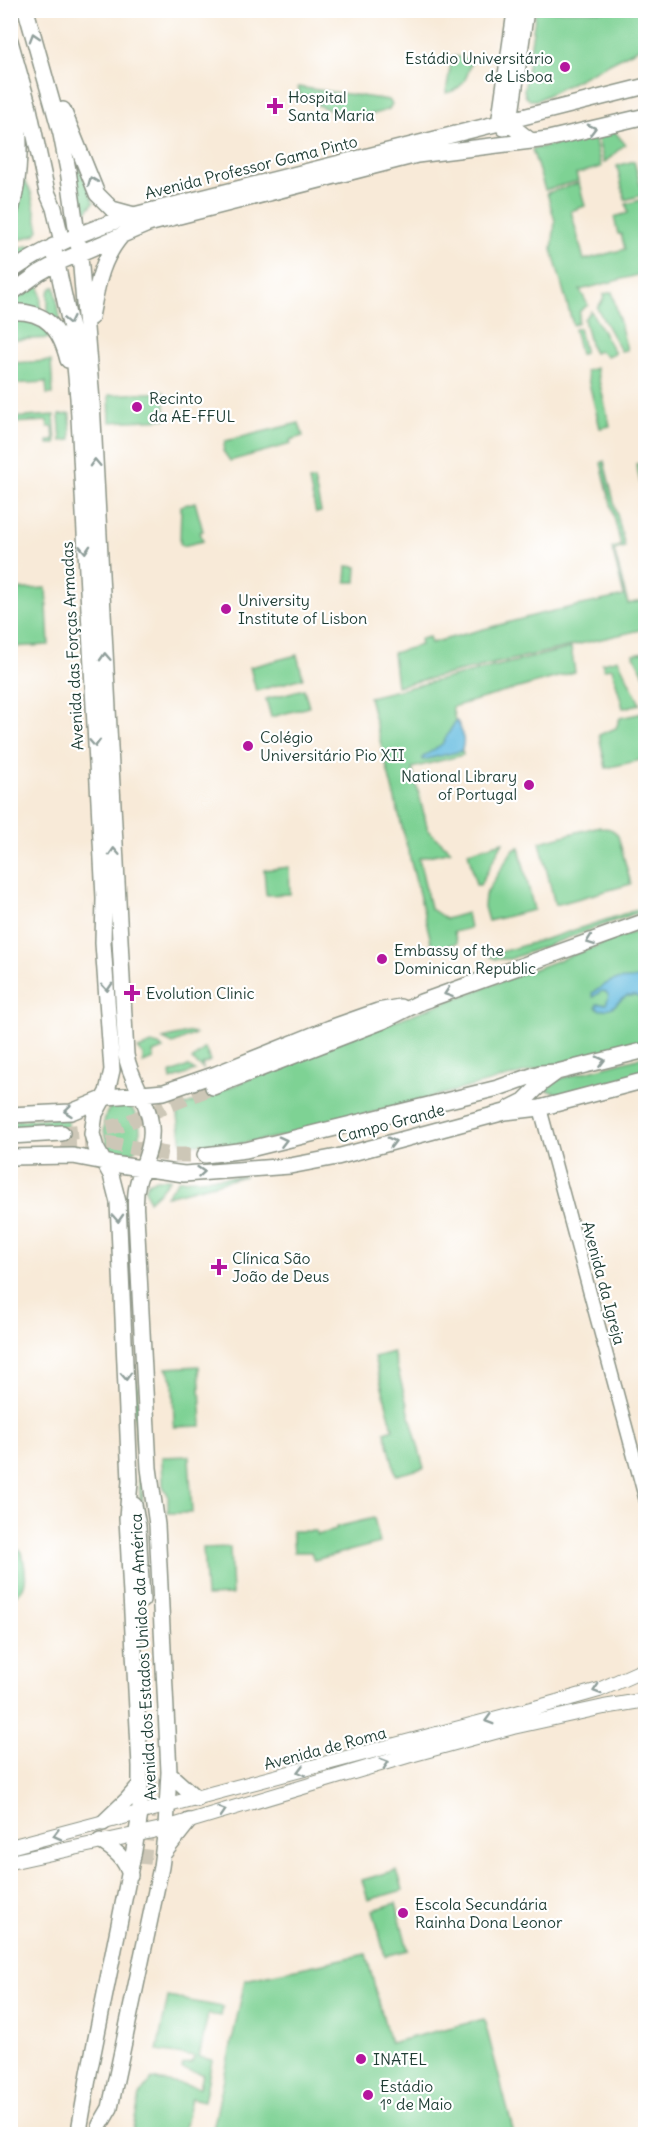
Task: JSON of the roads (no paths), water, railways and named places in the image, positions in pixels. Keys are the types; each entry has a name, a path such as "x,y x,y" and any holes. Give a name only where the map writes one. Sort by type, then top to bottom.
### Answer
{"main road":[{"name":"Avenida das Forças Armadas","path":"26,10 64,148 80,252 87,334 126,1051 129,1068 141,1095"},
{"path":"459,148 498,136 503,131 508,99 515,10"},
{"path":"472,130 508,99 526,10"},
{"name":"Avenida das Forças Armadas","path":"12,44 28,104 46,192 46,210 58,244 57,263 72,333 77,385 112,1065 111,1082 104,1098"},
{"path":"10,214 17,186 20,155 12,44"},
{"path":"42,64 97,194 112,209 123,214 134,215"},
{"name":"Avenida Professor Gama Pinto","path":"10,272 35,255 77,234 134,215 472,130 506,118 537,114 645,86"},
{"path":"508,99 537,114 531,124 535,141"},
{"name":"Avenida Professor Gama Pinto","path":"10,294 57,263 124,232 147,224 404,158 459,148 535,141 645,116"},
{"path":"506,118 535,141"},
{"path":"87,334 103,264 124,232"},
{"path":"58,244 67,250 80,252"},
{"path":"10,312 40,316 52,325 65,347 77,385"},
{"path":"213,1087 383,1021 421,1002 645,921"},
{"path":"10,1115 72,1112 104,1098 164,1092 378,1011 421,1002"},
{"name":"Campo Grande","path":"205,1155 246,1150 498,1088 540,1073 557,1072 645,1050"},
{"path":"505,1112 524,1101 557,1072"},
{"name":"Campo Grande","path":"142,1168 184,1174 290,1166 337,1157 505,1112 540,1108 645,1080"},
{"path":"498,1088 534,1092 562,1101"},
{"path":"534,1092 540,1108"},
{"path":"10,1157 73,1156 142,1168 152,1132 141,1095"},
{"path":"104,1098 95,1114 92,1134 96,1148 104,1162"},
{"path":"10,1136 62,1138 10,1146"},
{"name":"Avenida dos Estados Unidos da América","path":"82,2134 153,1860 166,1828 168,1807 155,1777 127,1518 130,1481 117,1195 104,1162"},
{"name":"Avenida dos Estados Unidos da América","path":"82,2134 80,2125 90,2067 130,1875 140,1814 155,1777 147,1524 149,1468 135,1207 136,1191 142,1168"},
{"path":"123,1323 132,1322 134,1350 143,1354"},
{"name":"Avenida de Roma","path":"10,1862 166,1828 599,1689 640,1672"},
{"name":"Avenida de Roma","path":"10,1847 197,1799 420,1746 643,1702"},
{"path":"103,1823 155,1777 197,1799"},
{"path":"153,1860 189,1821"},
{"path":"100,1841 120,1854 127,1864 130,1875"},
{"name":"Avenida dos Estados Unidos da América","path":"99,2130 110,2109 153,1860"}],"street":[{"name":"Avenida da Igreja","path":"540,1108 645,1501"},
{"path":"640,1672 645,1660"}],"water":[{"path":"457,721 463,736 461,751 423,760 423,757 442,744"},
{"path":"645,975 645,981 640,985 645,990 645,1001 636,996 627,996 610,1008 600,1010 596,1007 597,1004 606,1004 609,996 602,991 593,997 592,993 612,981"}],"tunnel":[{"path":"62,1133 121,1125 213,1087"},
{"path":"61,1144 108,1143 172,1155 205,1155"},
{"path":"143,1864 150,1803 150,1774"}],"place":[{"name":"Estádio Universitário de Lisboa","path":"565,67"},
{"name":"Hospital Santa Maria","path":"275,106"},
{"name":"Recinto da AE-FFUL","path":"137,407"},
{"name":"University Institute of Lisbon","path":"226,609"},
{"name":"Colégio Universitário Pio XII","path":"248,746"},
{"name":"National Library of Portugal","path":"529,785"},
{"name":"Embassy of the Dominican Republic","path":"382,959"},
{"name":"Evolution Clinic","path":"132,993"},
{"name":"Clínica São João de Deus","path":"219,1267"},
{"name":"Escola Secundária Rainha Dona Leonor","path":"403,1913"},
{"name":"INATEL","path":"361,2059"},
{"name":"Estádio 1º de Maio","path":"368,2095"}]}
